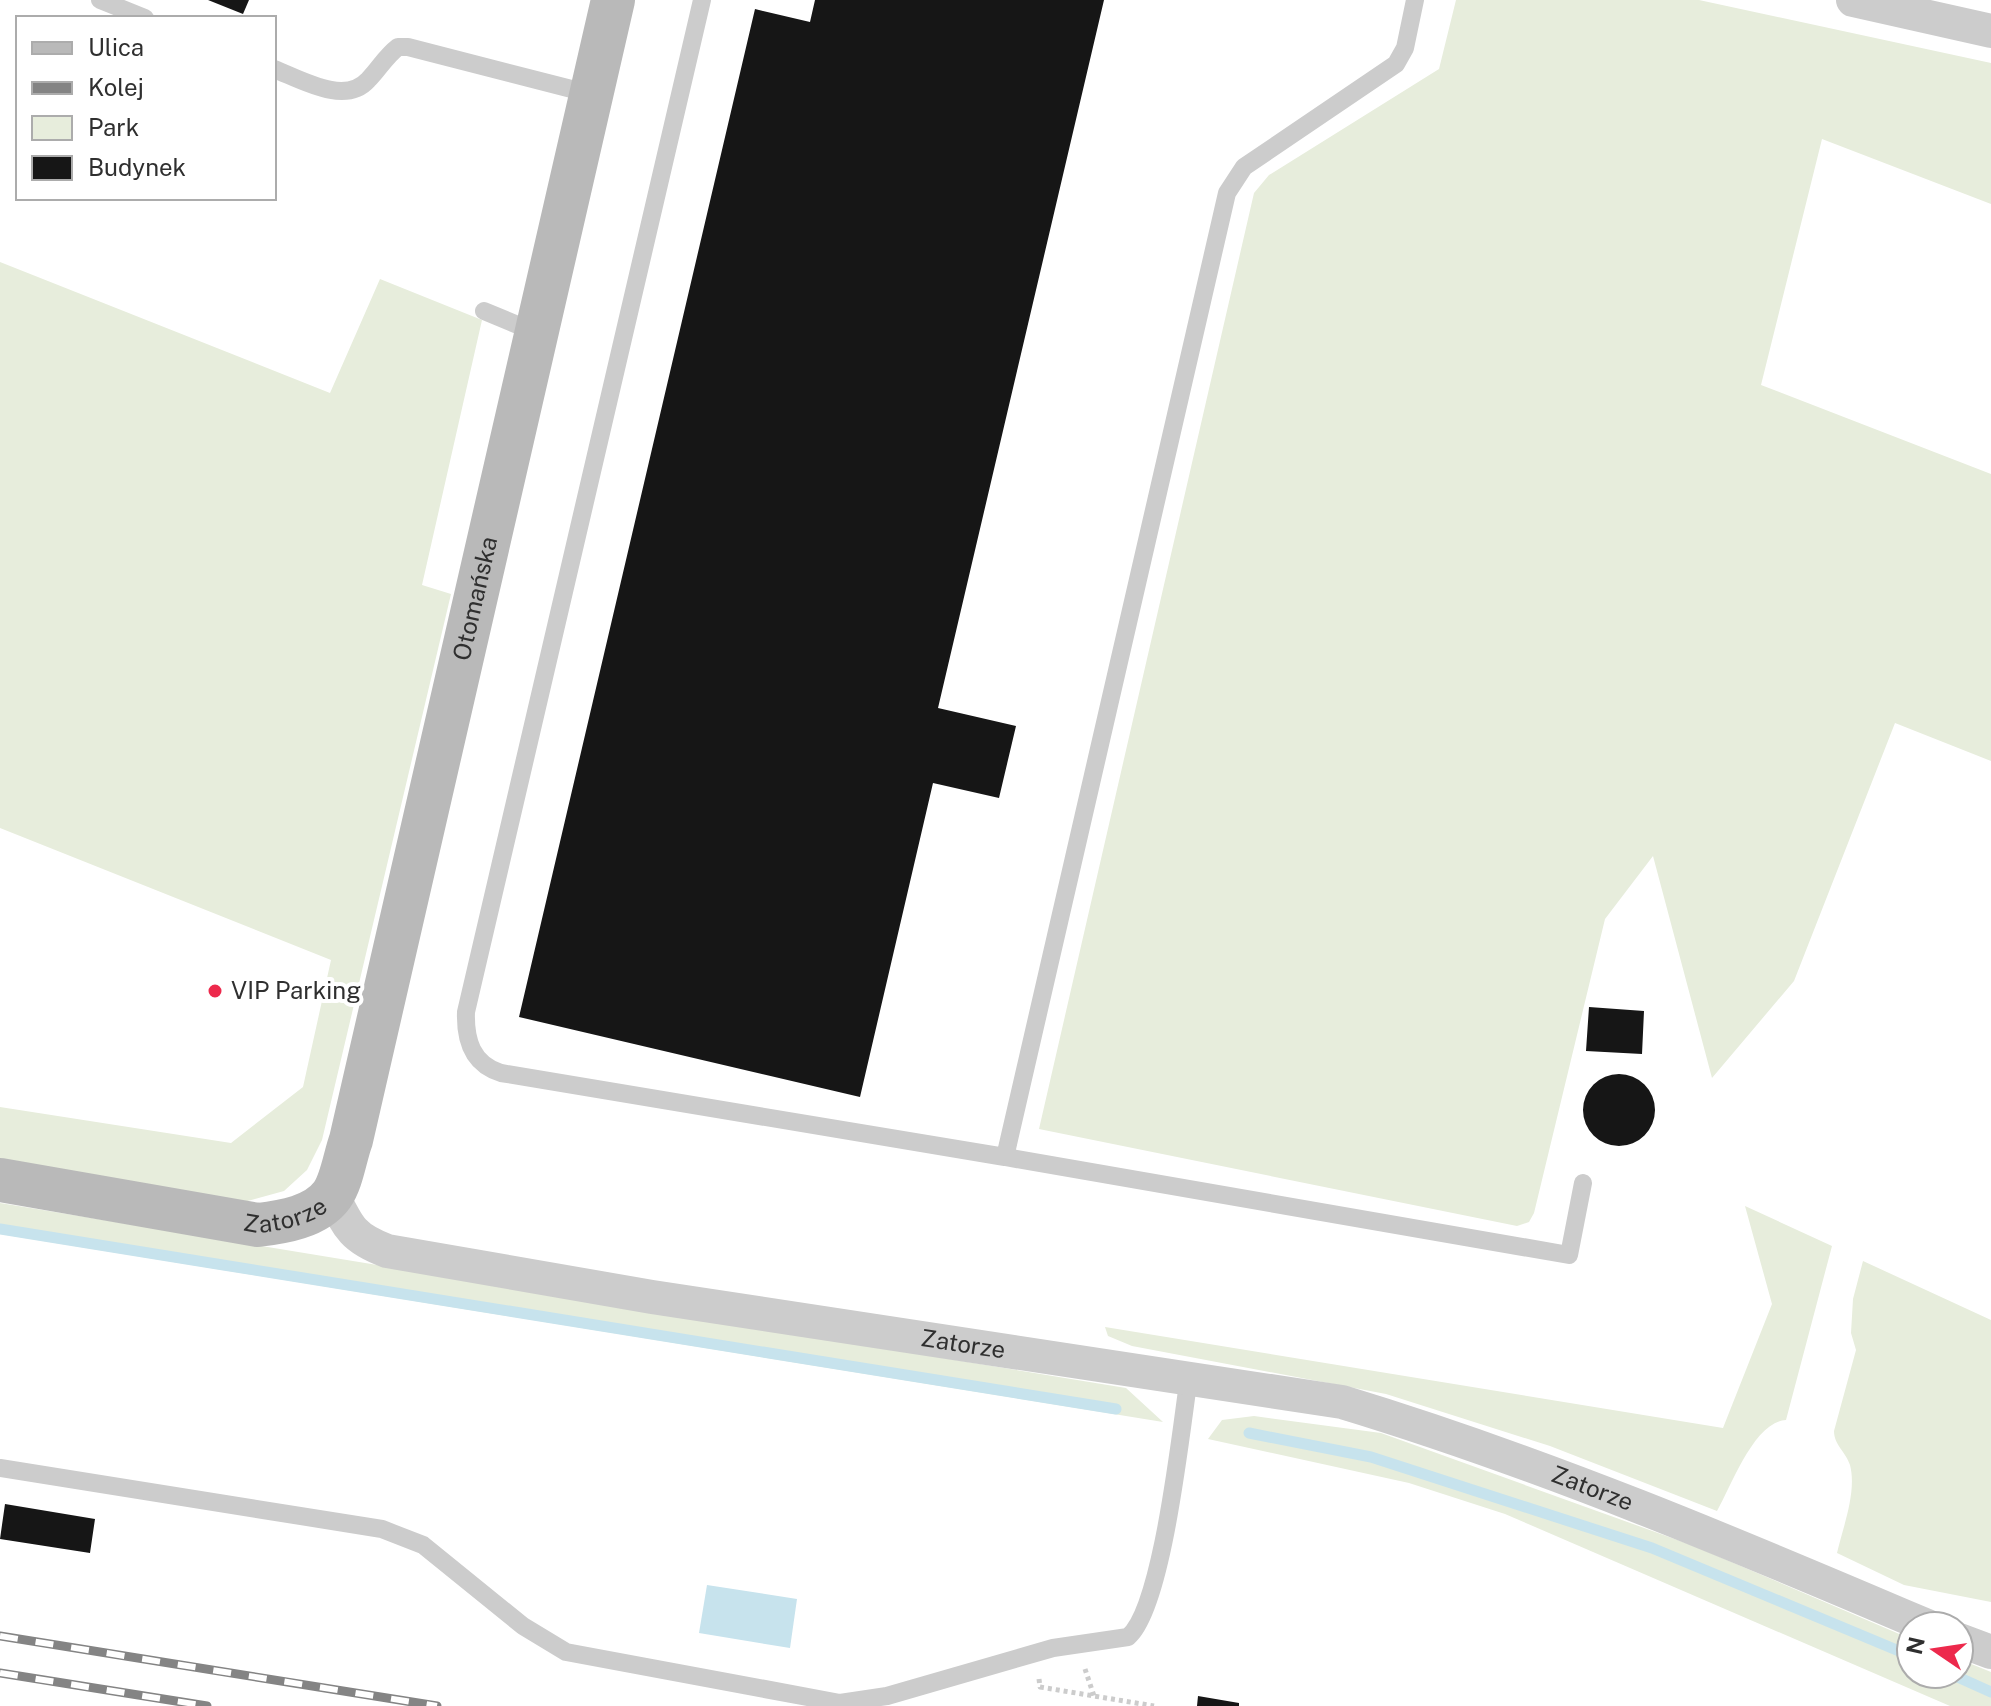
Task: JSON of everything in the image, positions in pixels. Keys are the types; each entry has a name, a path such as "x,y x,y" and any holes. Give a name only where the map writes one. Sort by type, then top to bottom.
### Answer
{"street":[{"name":"Otomańska","path":"332,1194 351,1140 613,0"},
{"path":"1870,2 1991,31"},
{"name":"Zatorze","path":"0,1180 258,1225 286,1222 308,1213 332,1194 349,1230 365,1243 387,1251 652,1297 1342,1402 1448,1434 1716,1536 1895,1612"}],"lane":[{"path":"100,0 140,16"},
{"path":"702,0 466,1012 468,1043 483,1066 501,1073 1569,1255 1583,1183"},
{"path":"1005,1157 1227,193 1244,167 1396,64 1405,48 1415,0"},
{"path":"276,70 327,89 347,91 366,83 398,47 408,47 592,95"},
{"path":"484,311 537,333"},
{"path":"0,1468 382,1529 438,1555 547,1642 595,1659 840,1703 887,1696 1034,1654 1128,1637 1138,1629 1154,1580 1189,1377"}],"path":[{"path":"1034,1654 1040,1687 1154,1706"},
{"path":"1087,1674 1094,1696"}],"green space":[{"path":"1456,0 1699,0 1991,63 1991,204 1822,139 1761,385 1991,474 1991,761 1895,723 1794,981 1712,1078 1653,856 1605,919 1534,1213 1529,1222 1517,1226 1039,1129 1254,193 1269,175 1439,69"},
{"path":"0,262 330,393 380,279 482,320 422,585 451,594 322,1140 307,1170 284,1191 240,1203 0,1160 0,1107 231,1143 303,1087 331,960 0,828"},
{"path":"0,1203 1126,1388 1163,1422 0,1234"},
{"path":"1745,1206 1832,1246 1786,1420 1774,1423 1754,1443 1717,1511 1550,1446 1386,1394 1132,1346 1108,1336 1105,1327 1723,1428 1772,1304"},
{"path":"1863,1261 1991,1320 1991,1602 1904,1585 1837,1553 1848,1509 1852,1475 1834,1431 1856,1350 1851,1333 1853,1299"},
{"path":"1254,1416 1381,1433 1694,1546 1895,1632 1895,1682 1505,1514 1409,1483 1208,1439 1222,1420"},
{"path":"1975,1666 1991,1672 1991,1706 1950,1706 1913,1690 1975,1690"}],"water":[{"path":"707,1585 797,1599 790,1648 699,1633"}],"building":[{"path":"208,0 249,0 243,14"},
{"path":"815,0 1104,0 938,708 1016,726 999,798 933,783 860,1097 519,1017 755,9 810,22"},
{"path":"1589,1007 1644,1011 1642,1054 1586,1051"},
{"path":"1619,1074 1639,1080 1649,1090 1655,1110 1649,1130 1639,1140 1619,1146 1599,1140 1589,1130 1583,1110 1589,1090 1599,1080"},
{"path":"5,1504 95,1519 90,1553 0,1539"},
{"path":"1198,1696 1239,1703 1239,1706 1197,1706"}],"waterway":[{"path":"0,1229 1116,1409"},
{"path":"1249,1433 1371,1457 1652,1548 1895,1649"},
{"path":"1975,1685 1991,1692"}],"railway":[{"path":"0,1636 437,1706"},
{"path":"0,1673 207,1706"}],"place":[{"name":"VIP Parking","path":"215,991"}]}
